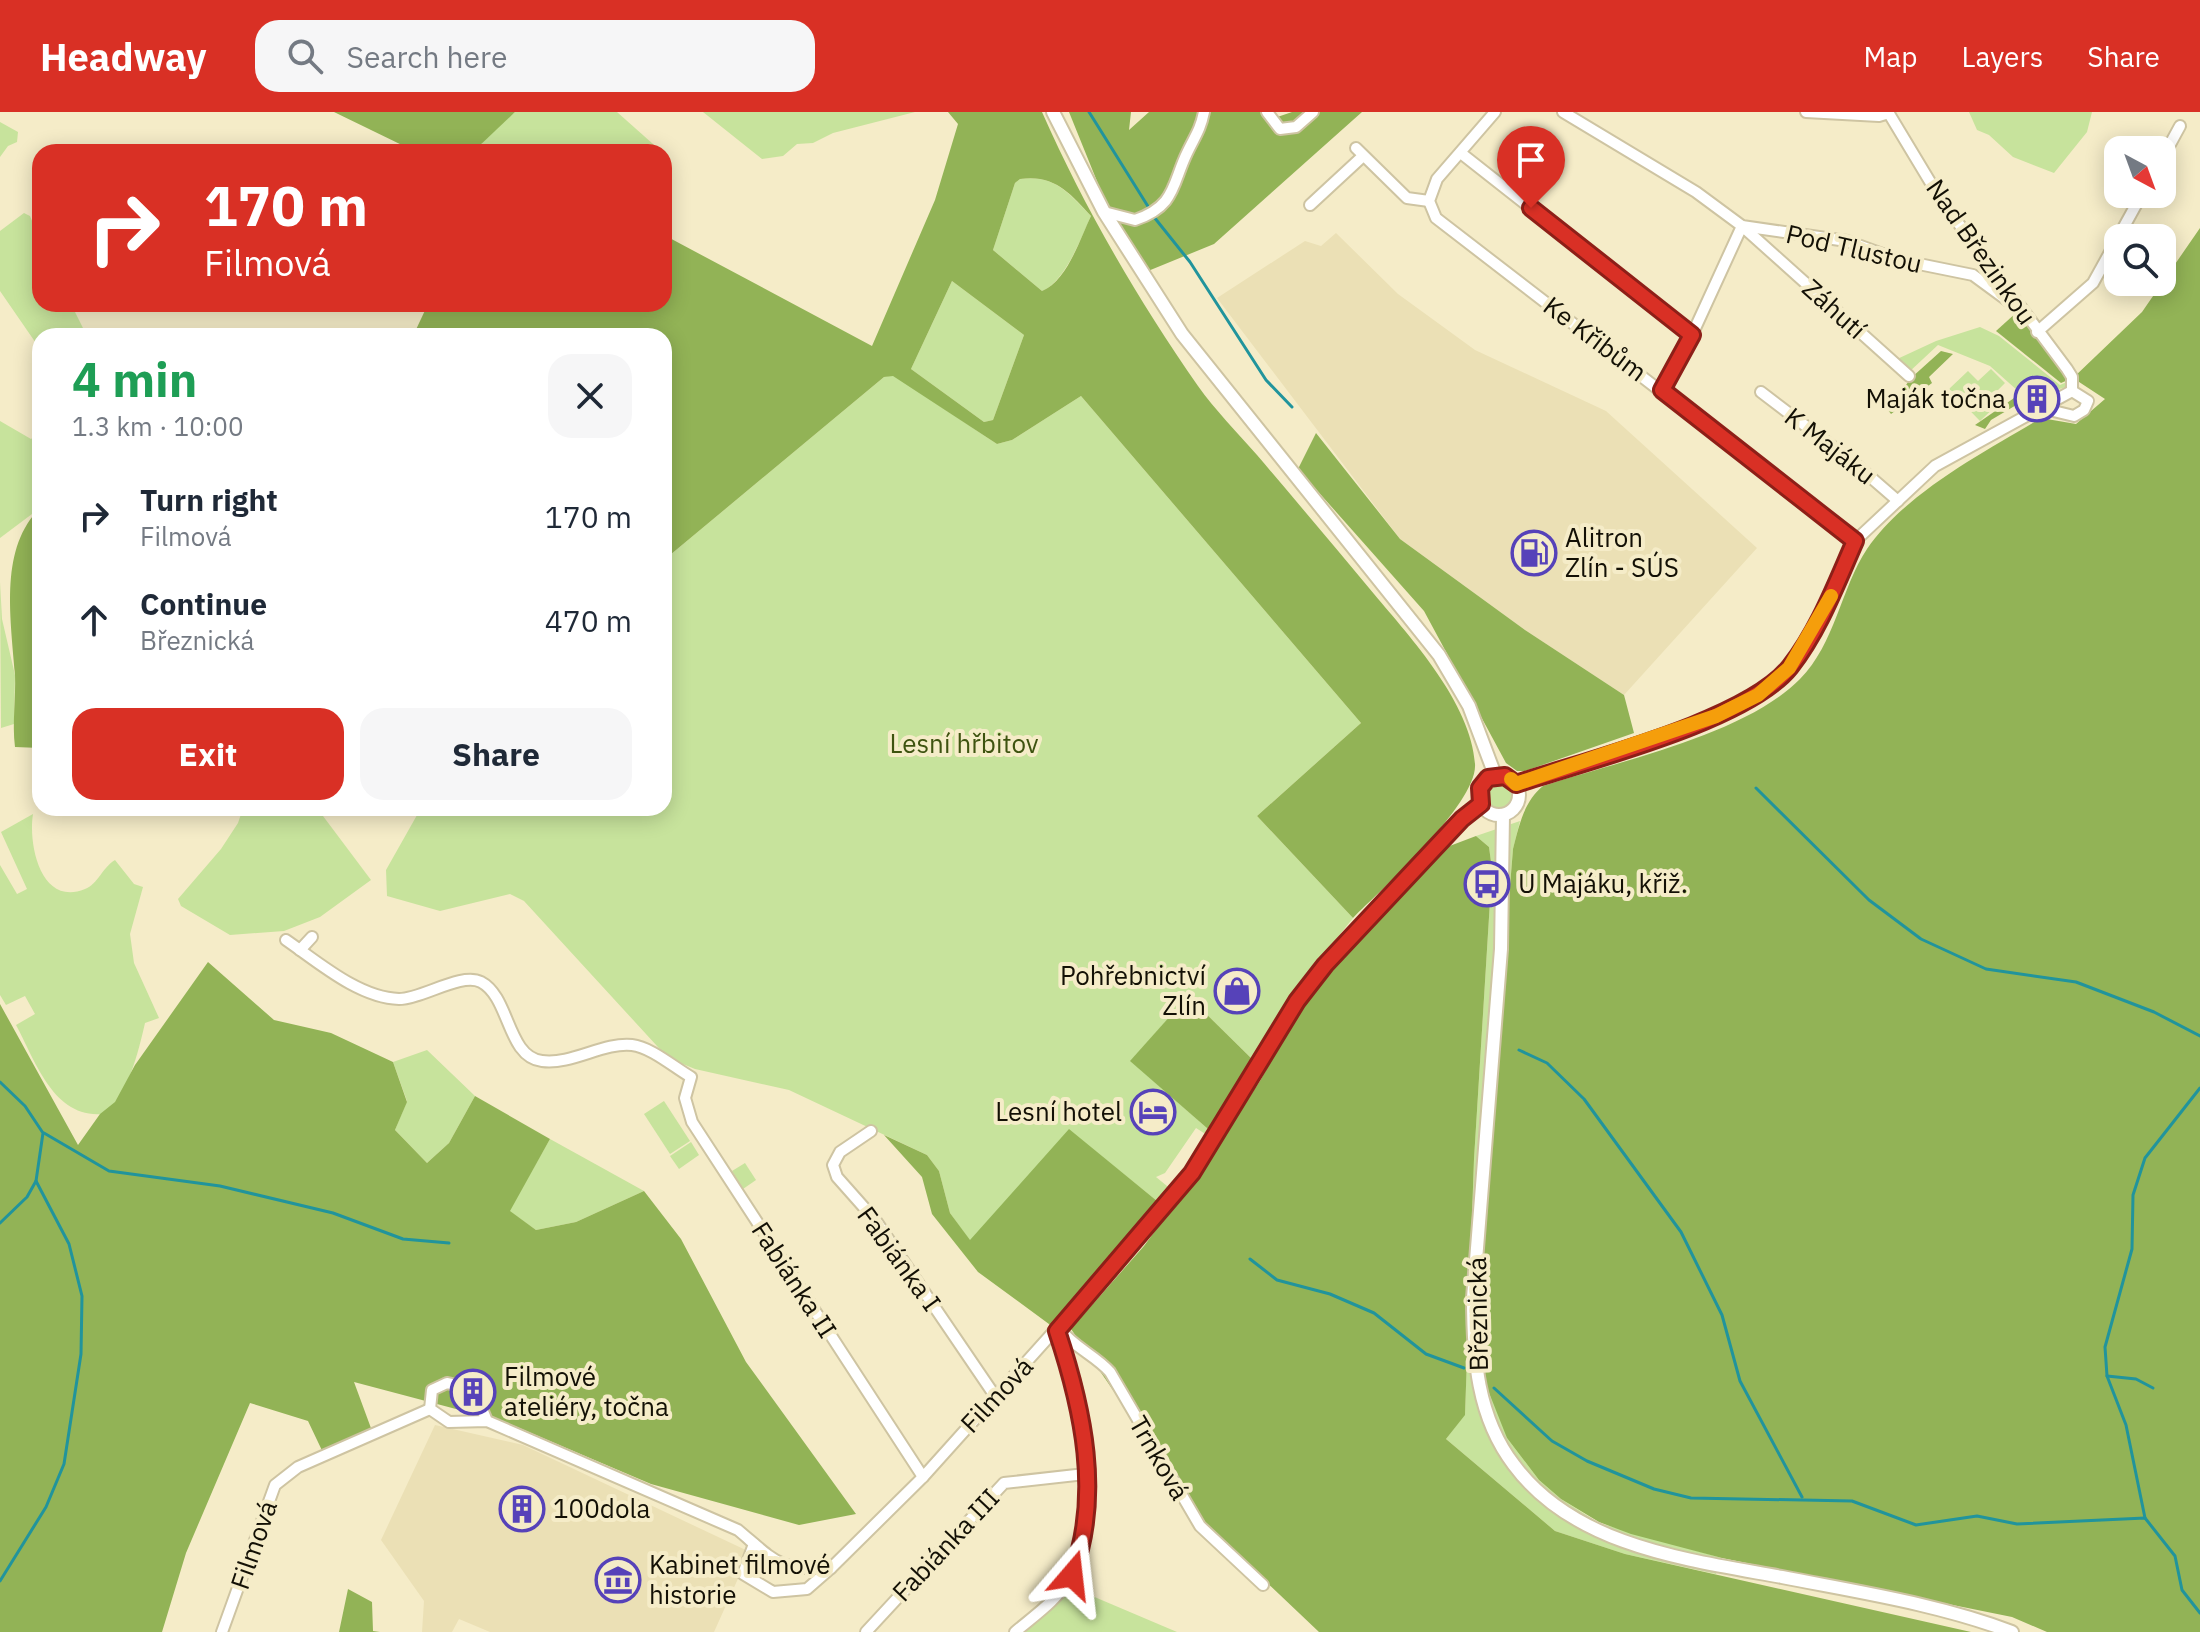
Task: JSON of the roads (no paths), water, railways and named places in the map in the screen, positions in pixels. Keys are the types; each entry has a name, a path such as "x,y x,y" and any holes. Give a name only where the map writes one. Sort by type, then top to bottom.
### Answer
{"main road":[{"path":"1053,112 1104,212 1182,334 1439,655 1472,714 1495,775"},
{"path":"1503,815 1492,813 1481,804 1480,788 1495,775 1505,776 1516,784"},
{"name":"Březnická","path":"1516,784 1517,803 1503,815 1501,949 1473,1309 1481,1395 1503,1449 1515,1467 1547,1499 1605,1534 1715,1564 1927,1607 2012,1632"}],"street":[{"path":"1104,212 1135,220 1157,209 1174,190 1187,153 1199,136 1204,112"},
{"path":"1267,112 1280,129 1296,127 1313,112"},
{"path":"1310,205 1360,152 1407,198 1429,201 1437,179 1462,154 1495,112"},
{"name":"Pod Tlustou","path":"1563,112 1696,192 1742,226 1836,239 1899,260 1973,275 2022,311"},
{"path":"1806,112 1879,116 1889,113"},
{"name":"Nad Březinkou","path":"1889,113 1941,200 2072,377 2072,391 2088,401 2084,410 2074,416 2041,408"},
{"path":"2175,136 2180,126"},
{"path":"1462,154 1692,335"},
{"name":"Ke Křibům","path":"1429,201 1436,218 1855,541"},
{"path":"2037,332 2093,283 2134,208"},
{"path":"1662,390 1692,335 1742,226"},
{"name":"Záhutí","path":"1742,226 1909,376"},
{"name":"K Majáku","path":"1516,784 1716,716 1758,695 1789,668 1824,612 1855,541 1935,466 2072,391"},
{"name":"K Majáku","path":"1761,392 1853,462 1898,501"},
{"name":"Filmová","path":"754,1544 743,1574 773,1592 807,1589 923,1477 1058,1330 1192,1173 1297,1001 1325,965 1462,819 1481,804"},
{"path":"286,940 300,950 312,937"},
{"name":"Fabiánka II","path":"300,950 362,988 393,998 410,998 467,979 476,980 492,991 525,1051 534,1059 546,1061 633,1045 691,1077 685,1098 692,1122 923,1477"},
{"name":"Fabiánka I","path":"871,1131 840,1152 833,1165 837,1177 876,1221 995,1396"},
{"path":"1015,1632 1072,1575 1082,1548 1087,1515 1078,1393 1058,1330"},
{"name":"Trnková","path":"1058,1330 1069,1341 1097,1357 1110,1372 1200,1526 1263,1585"},
{"name":"Filmová","path":"430,1409 432,1390 438,1385 455,1384 476,1399 487,1421"},
{"name":"Filmová","path":"430,1409 449,1422 487,1421 738,1530 764,1556 795,1570 831,1568"},
{"name":"Filmová","path":"222,1632 275,1485 298,1467 430,1409"},
{"name":"Fabiánka III","path":"866,1632 1004,1483 1085,1474"}],"waterway":[{"path":"1089,112 1149,208"},
{"path":"1154,217 1190,262 1266,380 1292,407"},
{"path":"1756,788 1869,900 1921,939 1986,969 2076,982 2154,1012 2200,1036"},
{"path":"1519,1050 1547,1063 1584,1099 1681,1232 1722,1315 1740,1381 1802,1497"},
{"path":"0,1082 25,1106 43,1133 36,1181 69,1244 82,1296 81,1354 64,1464 46,1507 0,1581"},
{"path":"2145,1518 2126,1425 2107,1376 2105,1347 2132,1249 2133,1195 2145,1158 2200,1088"},
{"path":"44,1133 109,1171 220,1186 333,1213 403,1239 449,1243"},
{"path":"0,1223 27,1197 36,1181"},
{"path":"1250,1259 1277,1280 1330,1294 1374,1313 1426,1354 1464,1368"},
{"path":"2107,1376 2136,1379 2153,1388"},
{"path":"1494,1388 1552,1441 1587,1461 1654,1489 1691,1498 1852,1501 1916,1525 1977,1516 2017,1524 2145,1518 2175,1556 2182,1590 2200,1613"}],"place":[{"name":"Maják točna","path":"2037,399"},
{"name":"Alitron Zlín - SÚS","path":"1534,553"},
{"name":"U Majáku, křiž.","path":"1487,884"},
{"name":"Pohřebnictví Zlín","path":"1237,991"},
{"name":"Lesní hotel","path":"1153,1112"},
{"name":"Filmové ateliéry, točna","path":"473,1392"},
{"name":"100dola","path":"522,1509"},
{"name":"Kabinet filmové historie","path":"618,1580"}],"park label":[{"name":"Lesní hřbitov","path":"964,744"}]}
